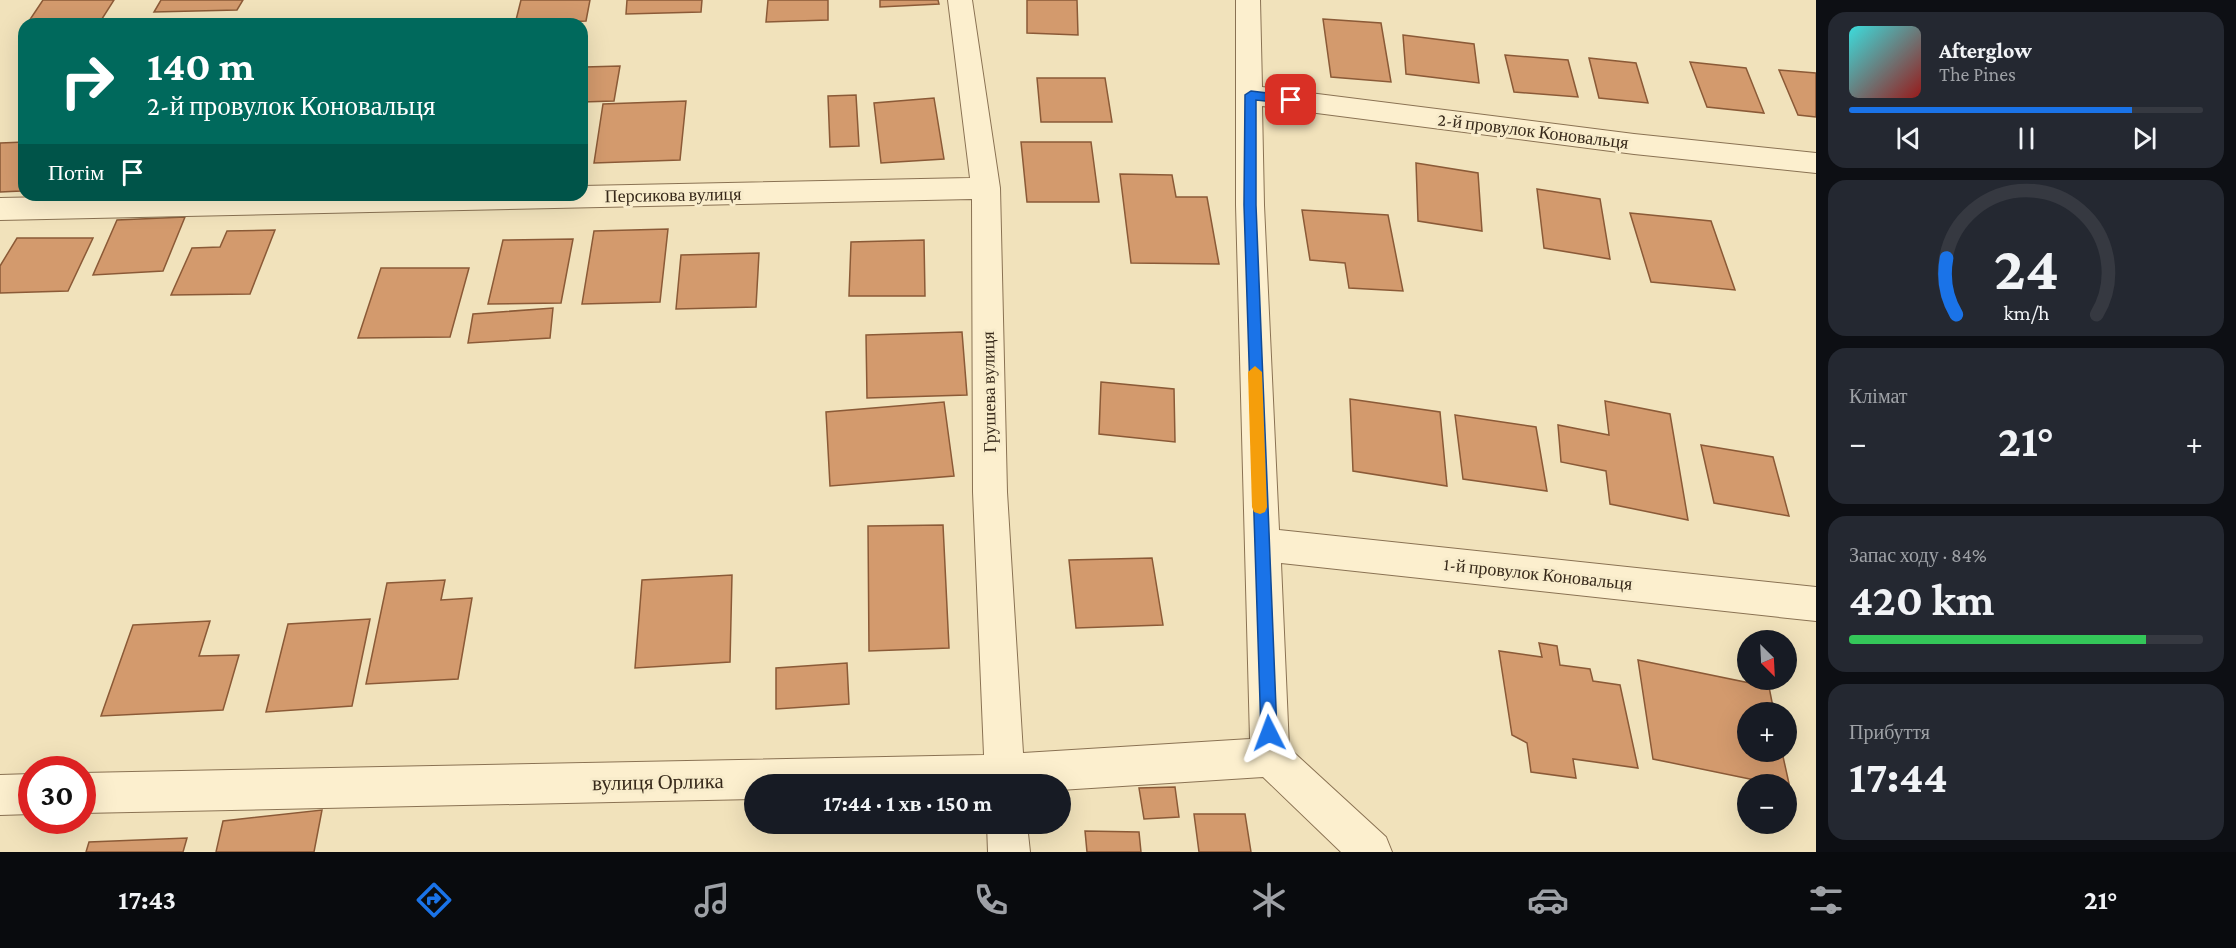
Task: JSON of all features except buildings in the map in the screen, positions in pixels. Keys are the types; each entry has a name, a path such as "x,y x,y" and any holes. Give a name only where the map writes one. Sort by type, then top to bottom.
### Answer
{"street":[{"name":"Грушева вулиця","path":"960,0 986,188 990,492 1005,774"},
{"path":"1248,0 1251,95 1250,205 1270,756 1371,852"},
{"name":"2-й провулок Коновальця","path":"1251,95 1634,144 1816,164"},
{"name":"Персикова вулиця","path":"588,196 986,188"},
{"name":"Персикова вулиця","path":"0,209 376,201"},
{"name":"1-й провулок Коновальця","path":"1261,544 1816,604"},
{"name":"вулиця Орлика","path":"1063,774 1270,756"},
{"name":"вулиця Орлика","path":"96,793 744,783"},
{"path":"0,795 18,794"},
{"path":"1008,834 1009,852"}],"slow traffic":[{"path":"1255,372 1260,507"}],"route":[{"path":"1269,733 1250,205 1251,95 1291,100"}]}
